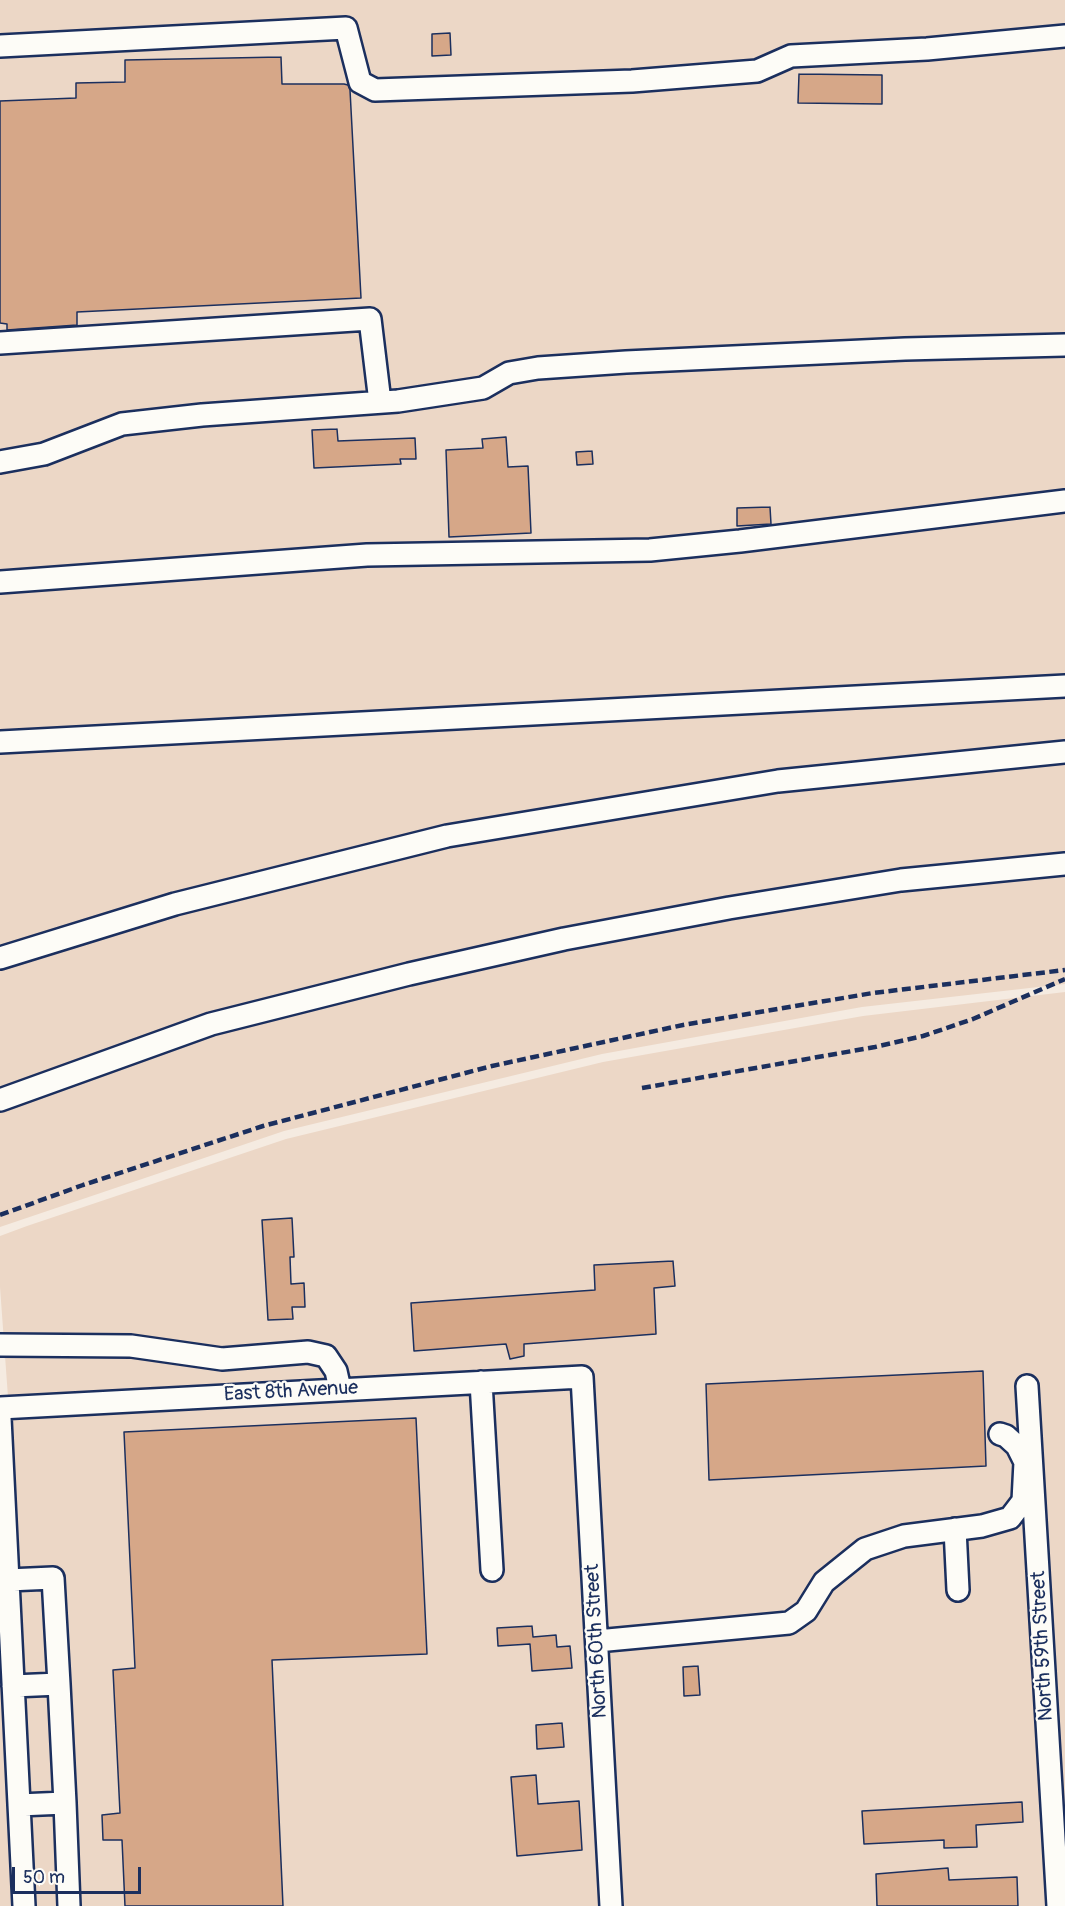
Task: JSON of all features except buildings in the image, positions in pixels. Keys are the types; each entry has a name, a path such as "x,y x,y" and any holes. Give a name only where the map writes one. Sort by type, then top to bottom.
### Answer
{"street":[{"path":"0,46 346,28 360,82 375,90 632,81 757,71 791,56 927,49 1065,36"},
{"path":"0,343 370,319 380,402"},
{"path":"0,462 44,454 122,424 202,415 380,402 483,388 509,373 538,368 893,350 1065,345"},
{"path":"0,582 367,555 650,550 1065,501"},
{"path":"0,742 1065,686"},
{"path":"0,957 175,904 447,836 778,781 1065,752"},
{"path":"0,1101 211,1024 409,974 564,939 729,908 901,880 1065,864"},
{"path":"0,1345 131,1346 222,1359 308,1352 326,1356 336,1371 340,1389"},
{"name":"East 8th Avenue","path":"0,1408 582,1377"},
{"name":"North 60th Street","path":"582,1377 611,1906"},
{"path":"481,1382 492,1570"},
{"name":"North 59th Street","path":"1027,1386 1058,1906"},
{"path":"0,1418 8,1580 5,1638 13,1686 24,1906"},
{"path":"597,1641 789,1623 806,1611 824,1582 865,1549 904,1536 993,1524 1010,1518 1023,1501 1025,1462 1017,1446 1006,1436 1000,1434"},
{"path":"955,1529 958,1590"},
{"path":"8,1580 53,1578 69,1906"},
{"path":"13,1686 59,1684"},
{"path":"19,1805 65,1803"}],"shaded area":[{"path":"0,0 1065,0 1065,984 862,1007 602,1054 284,1131 0,1227"},
{"path":"1065,992 1065,1867 1035,1376 1018,1377 1050,1906 620,1906 590,1367 8,1397 0,1287 0,1236 286,1139 603,1062 863,1016"},
{"path":"574,1387 602,1906 33,1906 9,1417"},
{"path":"0,1597 15,1906 0,1906"}],"railway":[{"path":"0,1215 83,1185 263,1126 492,1066 683,1025 873,993 1065,970"},
{"path":"642,1088 875,1047 923,1036 973,1019 1065,979"}]}
